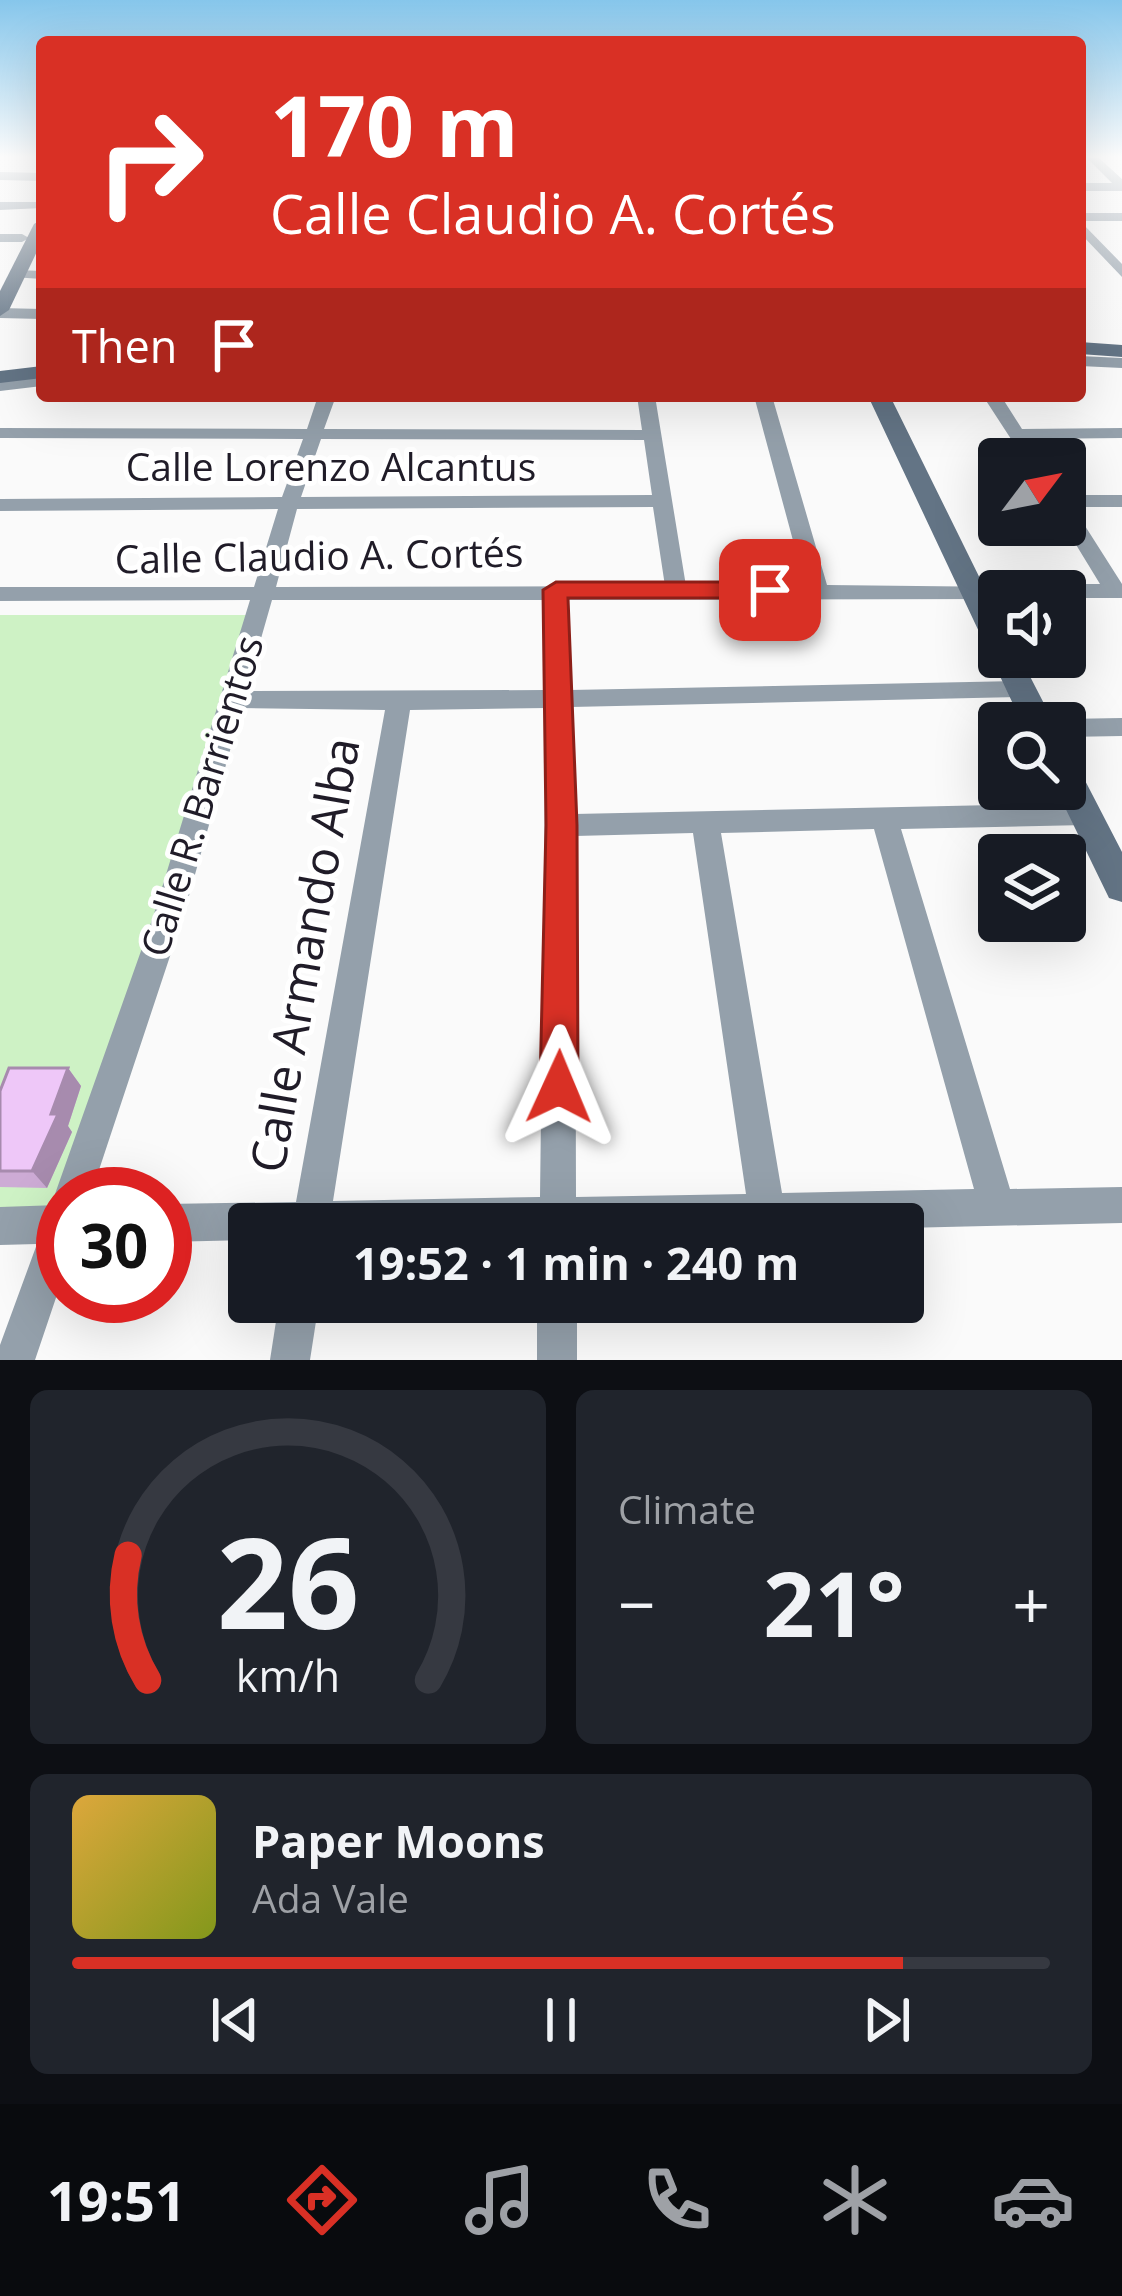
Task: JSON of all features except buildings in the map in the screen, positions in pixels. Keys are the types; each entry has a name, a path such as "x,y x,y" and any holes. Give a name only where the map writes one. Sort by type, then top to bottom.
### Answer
{"street":[{"path":"0,238 36,222"},
{"path":"36,224 5,275 0,312 36,314"},
{"path":"1086,229 1122,273"},
{"path":"1102,250 1122,251"},
{"path":"5,275 36,274"},
{"path":"1086,334 1122,336"},
{"path":"1086,348 1122,351"},
{"path":"0,361 36,357"},
{"path":"1086,361 1122,363"},
{"path":"1086,373 1122,373"},
{"path":"0,382 36,377"},
{"name":"Calle R. Barrientos","path":"82,1167 168,917 289,504 325,402"},
{"path":"647,402 676,590"},
{"path":"765,402 817,590"},
{"path":"882,402 978,607"},
{"path":"996,402 1019,438"},
{"path":"0,433 652,435"},
{"path":"1016,434 1122,433"},
{"name":"Calle Lorenzo Alcantus","path":"0,505 662,501"},
{"path":"1086,504 1122,501"},
{"path":"1086,540 1118,591"},
{"path":"556,590 561,825 558,1203"},
{"path":"1086,591 1118,591"},
{"name":"Calle Claudio A. Cortés","path":"0,594 978,592"},
{"path":"1016,678 1028,702"},
{"path":"231,699 399,703 1021,689"},
{"name":"Calle Armando Alba","path":"315,1203 399,703"},
{"path":"1086,728 1122,727"},
{"path":"1084,810 1122,887"},
{"path":"561,825 1086,814"},
{"path":"885,821 997,1207"},
{"path":"704,822 766,1203"},
{"path":"924,1209 1122,1205"},
{"path":"192,1222 228,1222"},
{"path":"0,1226 36,1225"},
{"path":"15,1360 36,1300"},
{"path":"290,1360 296,1323"},
{"path":"556,1360 557,1323"}],"green space":[{"path":"0,615 265,615 72,1167 36,1167 36,1225 0,1226"}],"route":[{"path":"559,1087 556,590 770,590"}]}
